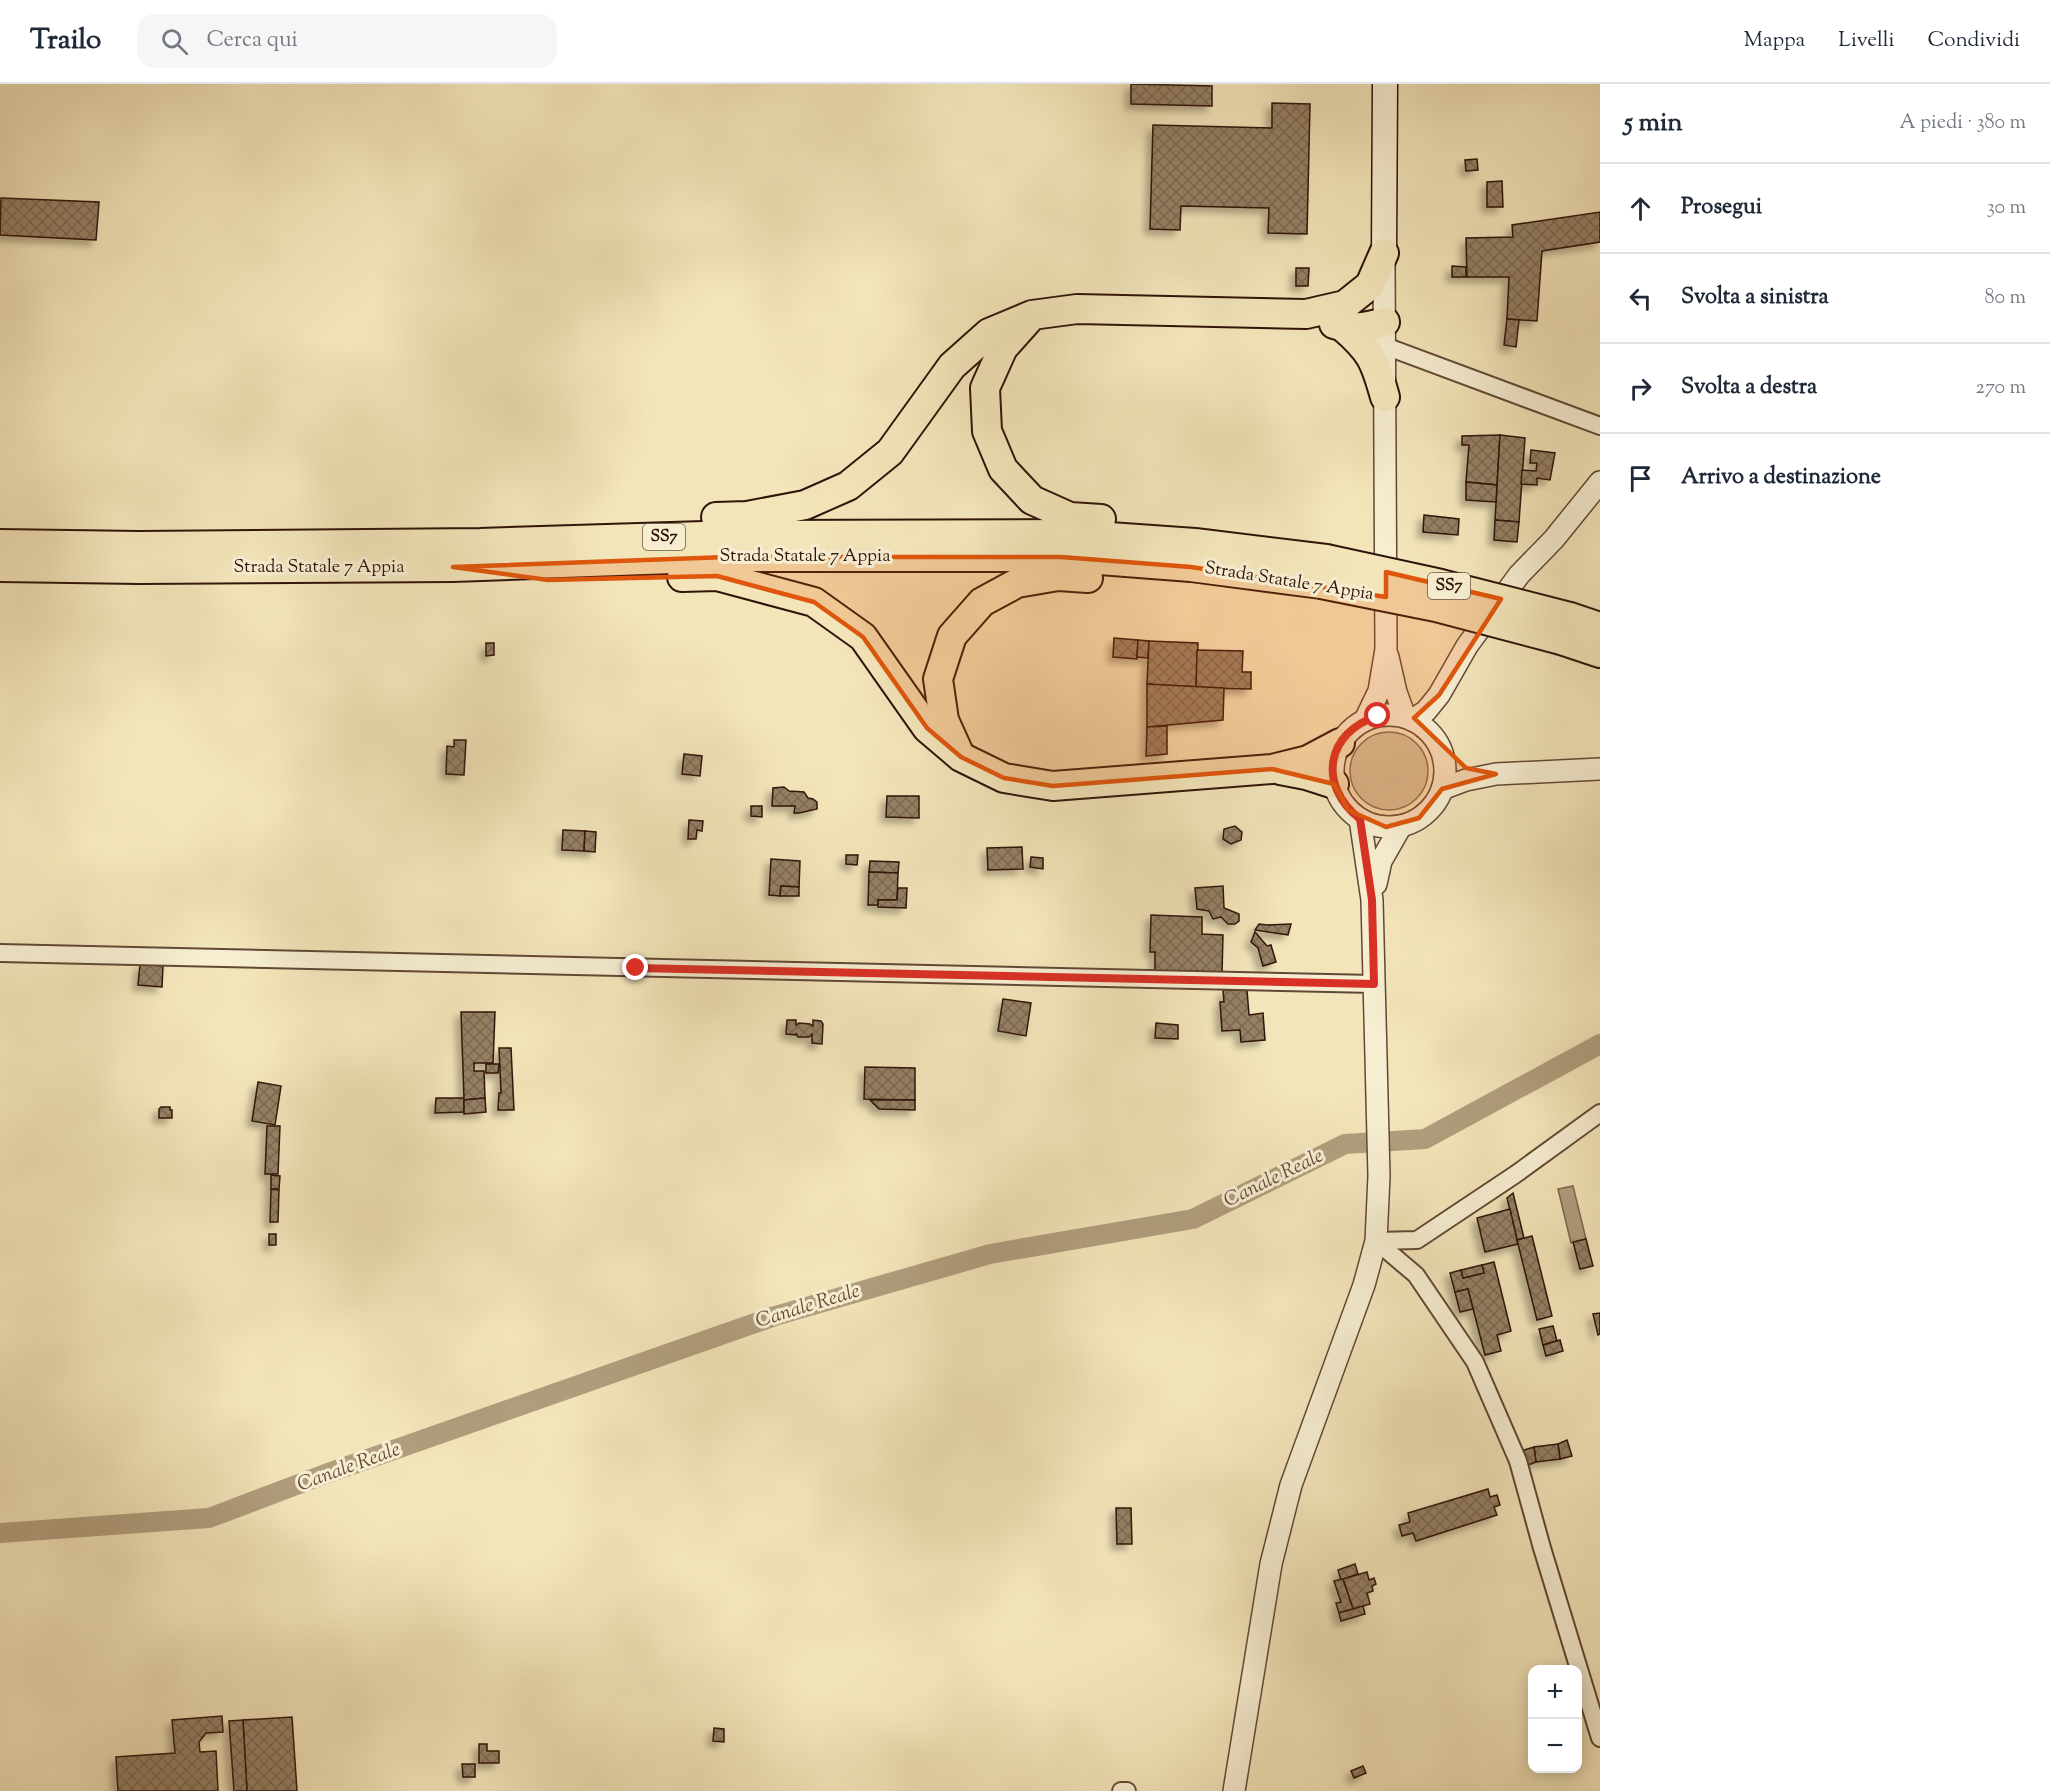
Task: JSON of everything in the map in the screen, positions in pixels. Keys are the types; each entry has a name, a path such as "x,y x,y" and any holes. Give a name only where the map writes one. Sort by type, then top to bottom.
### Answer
{"highway":[{"path":"1384,253 1370,285 1364,329 1385,397"},
{"path":"480,543 575,523 747,516 805,505 848,486 890,453 952,366 989,333 1032,315 1077,309 1306,314 1364,329"},
{"path":"1032,315 1003,348 985,388 987,431 1003,469 1032,500 1070,517 1198,526 1323,572"},
{"name":"Strada Statale 7 Appia","path":"0,544 139,546 480,543 737,535 1067,534 1195,543 1323,572 1436,608 1566,629 1600,627"},
{"name":"Strada Statale 7 Appia","path":"0,567 139,569 453,567 727,557 1061,557 1191,567 1323,572"},
{"path":"453,567 548,580 717,576 813,602 863,636 927,728 961,757 1004,778 1053,786 1272,769 1308,760 1340,742"},
{"path":"961,757 944,720 938,679 945,657 952,636 982,602 1017,583 1058,576 1188,585 1323,572"},
{"name":"Strada Statale 7 Appia","path":"1566,629 1600,653"},
{"path":"1272,769 1306,775 1334,784"}],"main road":[{"path":"1384,253 1385,84"}],"street":[{"path":"1384,253 1364,329 1600,426"},
{"path":"1365,720 1378,691 1386,649 1385,397"},
{"path":"1439,695 1436,741 1444,761 1445,775 1442,789 1433,806 1419,818 1401,826 1372,825 1360,819 1344,804 1334,784 1332,770 1334,756 1340,742 1351,729 1365,720 1378,716 1409,718 1426,711 1439,695 1467,646 1519,575 1554,539 1600,482"},
{"path":"1386,649 1396,692 1409,718 1466,768 1496,774"},
{"path":"1442,789 1466,780 1496,774 1600,769"},
{"path":"1234,1791 1271,1564 1291,1485 1364,1286 1376,1240 1379,1176 1372,900 1360,819"},
{"path":"1372,900 1381,861 1401,826"},
{"path":"0,953 1374,984"},
{"path":"1376,1240 1418,1240 1516,1174 1600,1113"},
{"path":"1376,1240 1416,1275 1475,1362 1518,1461 1545,1559 1600,1738"},
{"path":"1121,1791 1127,1791"}],"highlighted area":[{"path":"727,557 1061,557 1191,567 1386,597 1386,572 1501,599 1439,695 1414,718 1466,768 1496,774 1442,789 1419,818 1386,827 1348,810 1334,784 1272,769 1053,786 1004,778 961,757 927,728 863,637 814,602 717,576 548,580 453,567"}],"shaded area":[{"path":"1381,732 1397,732 1411,738 1422,749 1428,763 1428,779 1422,793 1411,804 1397,810 1381,810 1367,804 1356,793 1350,779 1350,763 1356,749 1367,738"},
{"path":"1573,1186 1586,1239 1571,1243 1558,1189"}],"building":[{"path":"1131,84 1212,86 1212,106 1131,104"},
{"path":"1272,103 1310,104 1307,234 1268,233 1269,208 1181,206 1180,230 1150,229 1153,125 1272,128"},
{"path":"1477,159 1478,170 1466,171 1465,160"},
{"path":"1502,181 1503,207 1487,207 1487,182"},
{"path":"1,198 99,202 96,240 0,235"},
{"path":"1600,212 1600,242 1542,251 1537,321 1507,319 1509,277 1467,277 1466,238 1513,237 1512,225"},
{"path":"1452,266 1466,267 1466,277 1452,277"},
{"path":"1296,268 1309,268 1308,286 1296,286"},
{"path":"1507,319 1519,320 1516,347 1504,345"},
{"path":"1500,435 1497,485 1466,482 1469,445 1462,445 1462,436"},
{"path":"1500,435 1525,438 1519,522 1495,520"},
{"path":"1531,450 1555,453 1550,480 1537,478 1537,485 1521,484 1522,470 1536,471 1537,463 1530,463"},
{"path":"1466,482 1497,485 1496,502 1466,500"},
{"path":"1424,515 1459,519 1458,535 1423,532"},
{"path":"1495,520 1519,522 1517,542 1494,540"},
{"path":"1114,638 1138,640 1137,659 1113,657"},
{"path":"1138,640 1149,641 1148,658 1137,657"},
{"path":"1149,641 1198,643 1196,688 1147,684"},
{"path":"486,643 494,643 494,655 486,656"},
{"path":"1197,650 1243,651 1242,672 1251,672 1251,689 1196,688"},
{"path":"1147,684 1224,688 1223,720 1147,727"},
{"path":"1167,726 1167,754 1146,756 1147,727"},
{"path":"454,740 466,740 464,775 446,774 447,746 454,747"},
{"path":"684,754 702,756 700,776 682,774"},
{"path":"784,787 789,791 804,792 808,798 817,802 817,809 794,813 795,806 772,806 773,788"},
{"path":"887,796 919,796 919,818 886,817"},
{"path":"751,806 762,806 762,817 751,816"},
{"path":"689,820 703,821 702,831 697,830 696,839 688,839"},
{"path":"1235,826 1242,832 1241,840 1231,844 1223,839 1224,829"},
{"path":"563,830 585,831 584,851 562,850"},
{"path":"585,831 596,832 595,852 584,851"},
{"path":"1022,847 1023,869 988,870 987,848"},
{"path":"846,855 858,855 857,865 846,864"},
{"path":"1031,857 1043,858 1043,869 1030,867"},
{"path":"771,859 800,861 799,887 781,886 780,896 769,895"},
{"path":"870,861 899,862 898,873 869,872"},
{"path":"869,872 898,873 897,900 878,900 878,905 868,905"},
{"path":"781,886 799,887 799,896 780,896"},
{"path":"1223,886 1224,908 1239,914 1239,921 1235,924 1228,924 1221,917 1213,919 1209,911 1197,909 1195,888"},
{"path":"898,888 907,888 906,908 878,907 878,900 897,900"},
{"path":"1151,915 1202,917 1202,934 1223,935 1222,974 1155,972 1155,952 1150,952"},
{"path":"1259,924 1291,924 1288,935 1255,930"},
{"path":"1255,932 1267,946 1271,945 1276,962 1263,966 1258,948 1251,942"},
{"path":"140,964 163,966 162,987 138,985"},
{"path":"1223,990 1247,990 1249,1015 1263,1013 1265,1040 1241,1042 1240,1030 1222,1031 1220,1002 1224,1002"},
{"path":"1003,999 1031,1003 1026,1036 998,1031"},
{"path":"461,1012 495,1012 493,1063 474,1063 474,1071 484,1071 485,1098 464,1100 464,1112 435,1113 436,1098 464,1098"},
{"path":"787,1020 796,1020 796,1025 799,1023 813,1026 813,1020 821,1021 823,1024 822,1044 812,1043 812,1034 809,1037 798,1037 796,1033 796,1035 786,1034"},
{"path":"1156,1023 1178,1025 1178,1039 1155,1038"},
{"path":"499,1048 511,1048 514,1110 498,1110 499,1093 501,1093"},
{"path":"486,1064 499,1064 498,1073 486,1073"},
{"path":"865,1067 915,1068 915,1100 864,1099"},
{"path":"258,1082 281,1086 275,1125 252,1121"},
{"path":"485,1098 486,1112 464,1114 464,1100"},
{"path":"870,1100 915,1100 915,1110 879,1109"},
{"path":"161,1107 170,1107 172,1118 159,1118"},
{"path":"267,1126 280,1126 278,1174 265,1174"},
{"path":"271,1175 280,1176 279,1189 271,1189"},
{"path":"271,1189 279,1190 278,1222 270,1222"},
{"path":"1513,1193 1524,1238 1517,1240 1507,1198"},
{"path":"1510,1209 1518,1244 1485,1252 1477,1218"},
{"path":"269,1234 276,1234 276,1245 269,1245"},
{"path":"1532,1236 1552,1316 1537,1320 1517,1240"},
{"path":"1586,1239 1593,1266 1580,1269 1573,1242"},
{"path":"1494,1262 1511,1331 1497,1335 1501,1351 1485,1355 1468,1289 1455,1292 1450,1273 1461,1270 1463,1278 1484,1273 1482,1265"},
{"path":"1482,1265 1484,1273 1463,1278 1461,1270"},
{"path":"1468,1289 1473,1309 1460,1312 1455,1292"},
{"path":"1600,1313 1600,1334 1598,1335 1593,1314"},
{"path":"1553,1326 1557,1341 1543,1345 1539,1329"},
{"path":"1560,1340 1563,1351 1546,1356 1543,1345"},
{"path":"1567,1440 1572,1456 1560,1459 1558,1444"},
{"path":"1558,1444 1560,1459 1536,1462 1534,1447"},
{"path":"1534,1447 1536,1462 1528,1465 1521,1451"},
{"path":"1488,1489 1490,1497 1497,1495 1500,1505 1494,1507 1497,1515 1416,1541 1413,1533 1402,1536 1399,1525 1410,1522 1408,1513"},
{"path":"1116,1508 1131,1508 1132,1544 1117,1544"},
{"path":"1355,1564 1358,1574 1341,1580 1338,1570"},
{"path":"1367,1572 1369,1580 1374,1578 1376,1584 1372,1586 1373,1591 1367,1593 1370,1604 1353,1609 1343,1579"},
{"path":"1343,1579 1353,1609 1339,1613 1336,1603 1341,1602 1334,1581"},
{"path":"1363,1606 1365,1614 1341,1621 1339,1613"},
{"path":"222,1716 223,1732 206,1733 199,1742 200,1752 216,1751 218,1791 118,1791 116,1757 175,1753 172,1720"},
{"path":"292,1717 297,1791 247,1791 243,1720"},
{"path":"243,1720 247,1791 234,1791 229,1721"},
{"path":"714,1728 724,1729 724,1742 713,1741"},
{"path":"479,1744 487,1744 487,1751 499,1751 499,1763 479,1763"},
{"path":"462,1764 475,1764 475,1777 463,1777"},
{"path":"1363,1766 1366,1773 1354,1778 1351,1771"}],"waterway":[{"name":"Canale Reale","path":"0,1533 209,1518 328,1473 775,1316 990,1254 1193,1219 1345,1144 1425,1139 1600,1044"}],"route":[{"path":"636,968 1374,984 1372,900 1360,819 1348,810 1339,798 1332,770 1334,756 1340,742 1351,729 1365,720 1378,716"}]}
